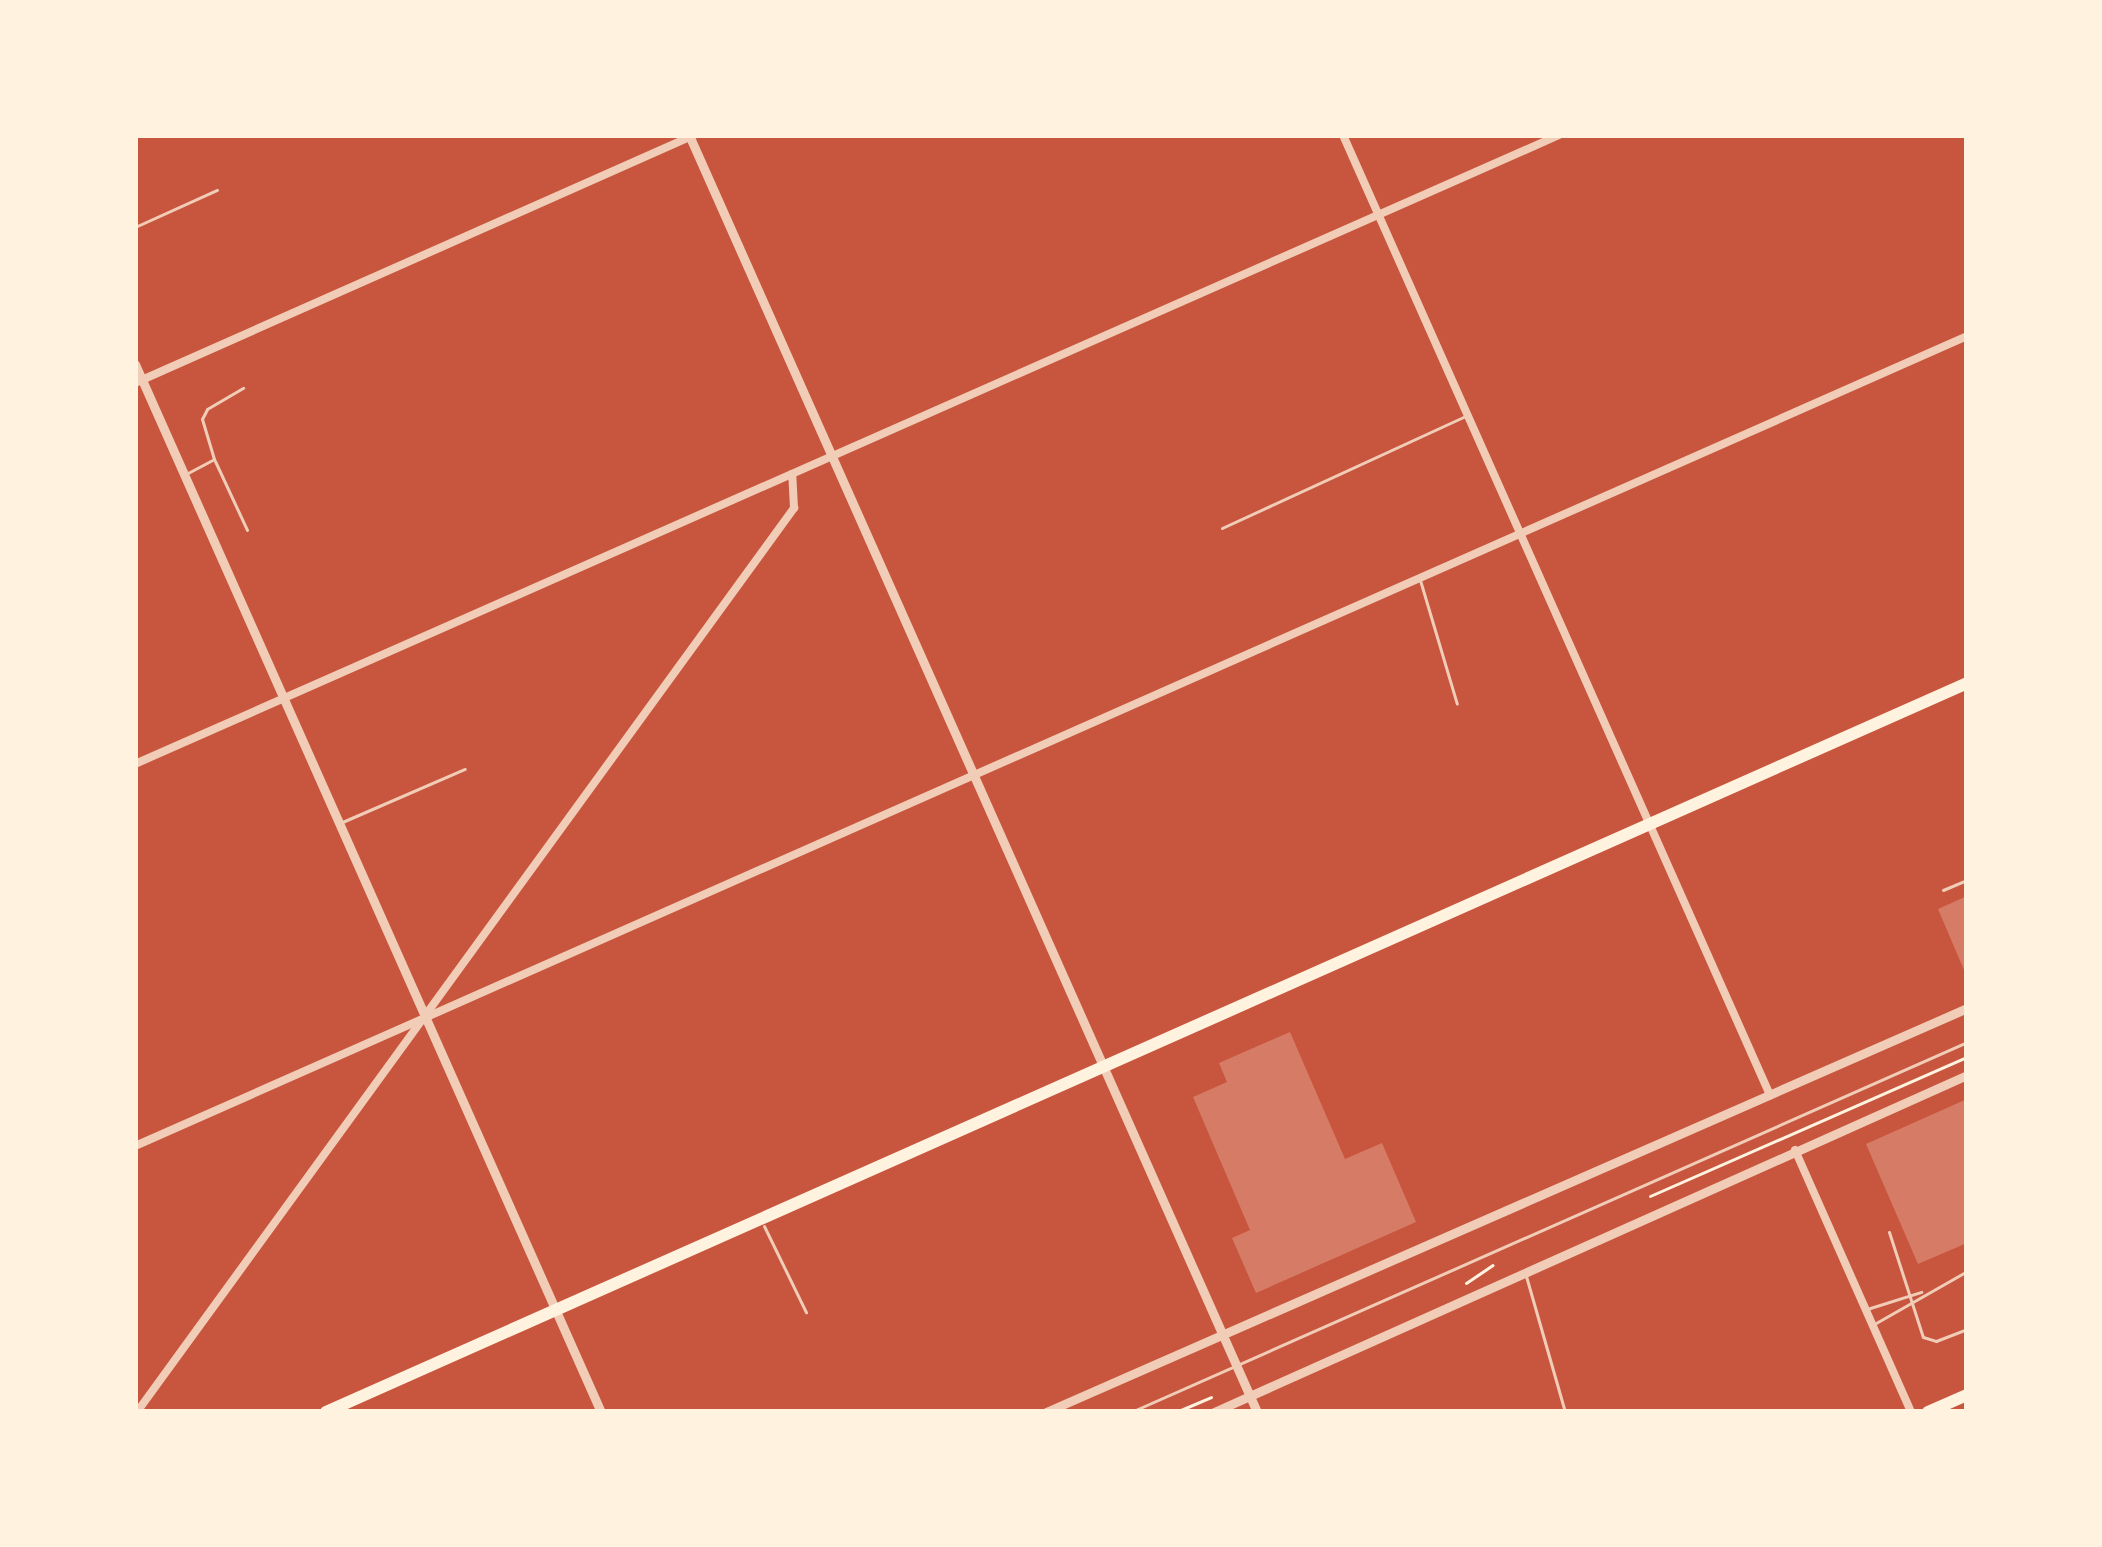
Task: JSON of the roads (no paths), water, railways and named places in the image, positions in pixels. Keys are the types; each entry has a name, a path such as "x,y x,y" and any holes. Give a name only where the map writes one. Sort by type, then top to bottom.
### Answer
{"main road":[{"path":"326,1412 1967,683"},
{"path":"1928,1412 1967,1395"}],"street":[{"path":"1342,135 1771,1096"},
{"path":"135,764 1559,135"},
{"path":"138,382 691,136 1257,1412"},
{"path":"135,1146 1967,336"},
{"path":"135,364 138,382 184,475 601,1412"},
{"path":"137,1412 794,508 792,474"},
{"path":"1046,1412 1967,1008"},
{"path":"1214,1412 1967,1075"},
{"path":"1795,1150 1911,1412"}],"lane":[{"path":"135,227 217,190"},
{"path":"244,388 202,419 214,460 247,530"},
{"path":"1222,528 1468,416"},
{"path":"184,475 214,460"},
{"path":"1420,578 1457,704"},
{"path":"339,823 465,769"},
{"path":"1943,890 1967,880"},
{"path":"1131,1412 1967,1042"},
{"path":"760,1219 806,1312"},
{"path":"1889,1232 1923,1337 1936,1341 1967,1329"},
{"path":"1865,1309 1924,1292 1967,1271"},
{"path":"1526,1274 1565,1412"},
{"path":"1873,1325 1914,1304 1924,1292"}]}
